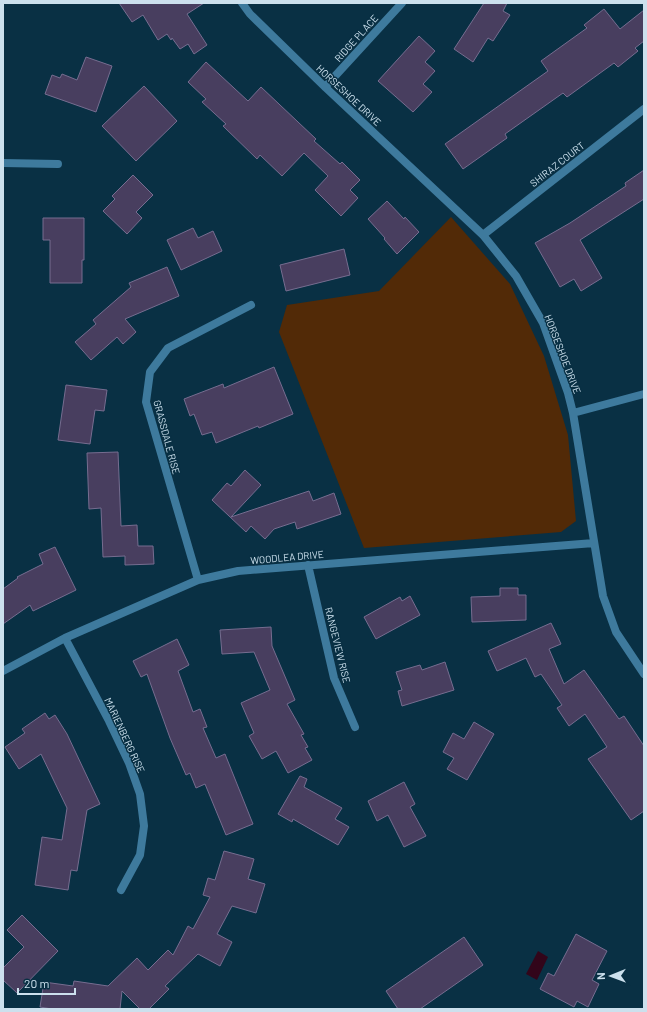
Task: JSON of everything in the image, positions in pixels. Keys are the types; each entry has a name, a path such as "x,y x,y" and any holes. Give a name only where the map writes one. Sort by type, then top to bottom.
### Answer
{"street":[{"name":"HORSESHOE DRIVE","path":"242,3 250,14 325,87 483,235 516,276 543,323 568,393 573,414 603,596 616,632 644,674"},
{"name":"RIDGE PLACE","path":"325,87 402,3"},
{"name":"SHIRAZ COURT","path":"483,235 644,109"},
{"path":"3,163 58,164"},
{"name":"GRASSDALE RISE","path":"198,580 146,402 150,372 168,348 251,305"},
{"path":"573,414 644,394"},
{"name":"WOODLEA DRIVE","path":"3,671 65,638 198,580 238,571 594,543"},
{"name":"RANGEVIEW RISE","path":"308,565 334,678 355,727"},
{"name":"MARIENBERG RISE","path":"65,638 129,762 140,794 144,826 140,855 121,890"}],"shaded area":[{"path":"451,217 510,284 544,356 568,435 576,521 561,532 364,548 279,332 287,305 379,291"},
{"path":"538,951 548,957 537,980 526,974"}],"building":[{"path":"119,3 204,3 187,14 207,45 194,54 188,44 180,49 167,34 158,40 143,15 132,22"},
{"path":"484,3 507,3 503,11 510,15 493,41 488,38 473,62 454,49"},
{"path":"604,9 620,29 644,10 644,41 635,48 638,51 618,67 614,63 567,97 563,93 505,134 507,138 463,169 445,144 548,71 541,61 587,28 584,25"},
{"path":"419,36 435,51 425,62 435,71 423,84 432,92 413,112 378,81"},
{"path":"86,57 112,66 96,112 45,94 52,75 60,78 62,74 77,80"},
{"path":"206,62 248,101 261,87 316,139 314,141 340,164 342,162 360,180 350,190 358,198 341,216 315,190 328,176 304,153 282,176 260,155 257,159 223,126 226,124 202,102 206,99 188,82"},
{"path":"144,86 177,121 136,161 102,126"},
{"path":"644,170 644,199 580,240 602,278 581,291 574,279 560,287 535,243 570,223 626,186 625,183"},
{"path":"133,175 153,195 136,212 142,218 127,234 103,211 115,199 112,196"},
{"path":"387,201 419,232 397,254 368,219"},
{"path":"43,218 84,218 84,260 82,260 82,283 50,283 50,240 43,240"},
{"path":"193,228 198,238 213,231 222,251 181,270 167,240"},
{"path":"344,249 350,275 286,291 280,265"},
{"path":"167,267 179,296 125,319 136,332 123,344 117,337 91,360 75,342 96,324 93,320 131,287 129,283"},
{"path":"274,367 293,414 216,443 212,432 202,435 194,414 190,416 184,399 223,384 224,388"},
{"path":"66,385 107,390 104,411 95,410 90,444 58,440"},
{"path":"118,452 121,526 137,525 138,546 153,546 154,564 125,565 125,556 103,557 101,508 89,509 87,453"},
{"path":"245,470 261,485 231,517 309,491 313,501 334,493 341,514 297,529 295,522 274,529 265,539 251,526 246,532 212,500 227,483 231,486"},
{"path":"55,547 76,590 33,611 30,605 3,624 3,589 18,578 17,577 43,564 39,554"},
{"path":"500,588 518,588 518,595 526,595 526,620 472,622 471,597 500,596"},
{"path":"410,596 420,615 376,639 364,617 400,597 402,601"},
{"path":"551,623 561,644 549,649 564,684 584,670 619,719 624,716 644,746 644,811 631,820 588,759 607,747 585,714 569,726 557,708 562,705 541,674 535,677 526,658 497,671 488,651"},
{"path":"271,627 272,646 295,700 287,704 304,734 301,735 308,747 305,748 312,760 288,773 276,751 262,759 249,736 254,733 241,703 270,690 254,652 222,654 220,630"},
{"path":"177,639 189,665 178,671 193,712 200,709 207,727 203,728 216,758 225,754 253,824 226,835 205,784 196,788 190,773 186,775 170,738 147,674 141,677 133,661"},
{"path":"445,662 454,690 402,706 398,691 402,690 396,672 420,665 422,670"},
{"path":"45,713 49,719 55,715 67,734 100,804 87,810 77,871 71,870 68,890 35,885 42,837 62,840 67,808 41,754 19,769 5,747 25,733 22,729"},
{"path":"474,722 494,734 467,780 447,769 454,758 443,752 453,733 464,739"},
{"path":"300,776 307,779 304,787 342,808 335,819 349,827 338,845 293,819 292,822 278,814"},
{"path":"404,782 415,804 410,807 426,836 404,847 388,815 377,821 368,801"},
{"path":"224,851 254,859 248,879 265,884 256,913 232,906 217,934 232,942 220,966 198,954 165,986 169,989 149,1009 140,1009 122,991 120,1009 52,1009 40,1007 44,982 73,986 74,981 108,986 137,958 148,970 168,950 173,955 188,926 193,929 210,897 203,895 208,878 215,880"},
{"path":"22,915 58,951 17,993 3,980 3,968 24,947 7,930"},
{"path":"576,934 607,951 592,980 599,984 588,1007 577,1001 574,1007 540,989 548,973 554,976"},
{"path":"464,937 483,965 420,1009 398,1009 386,991"}]}
